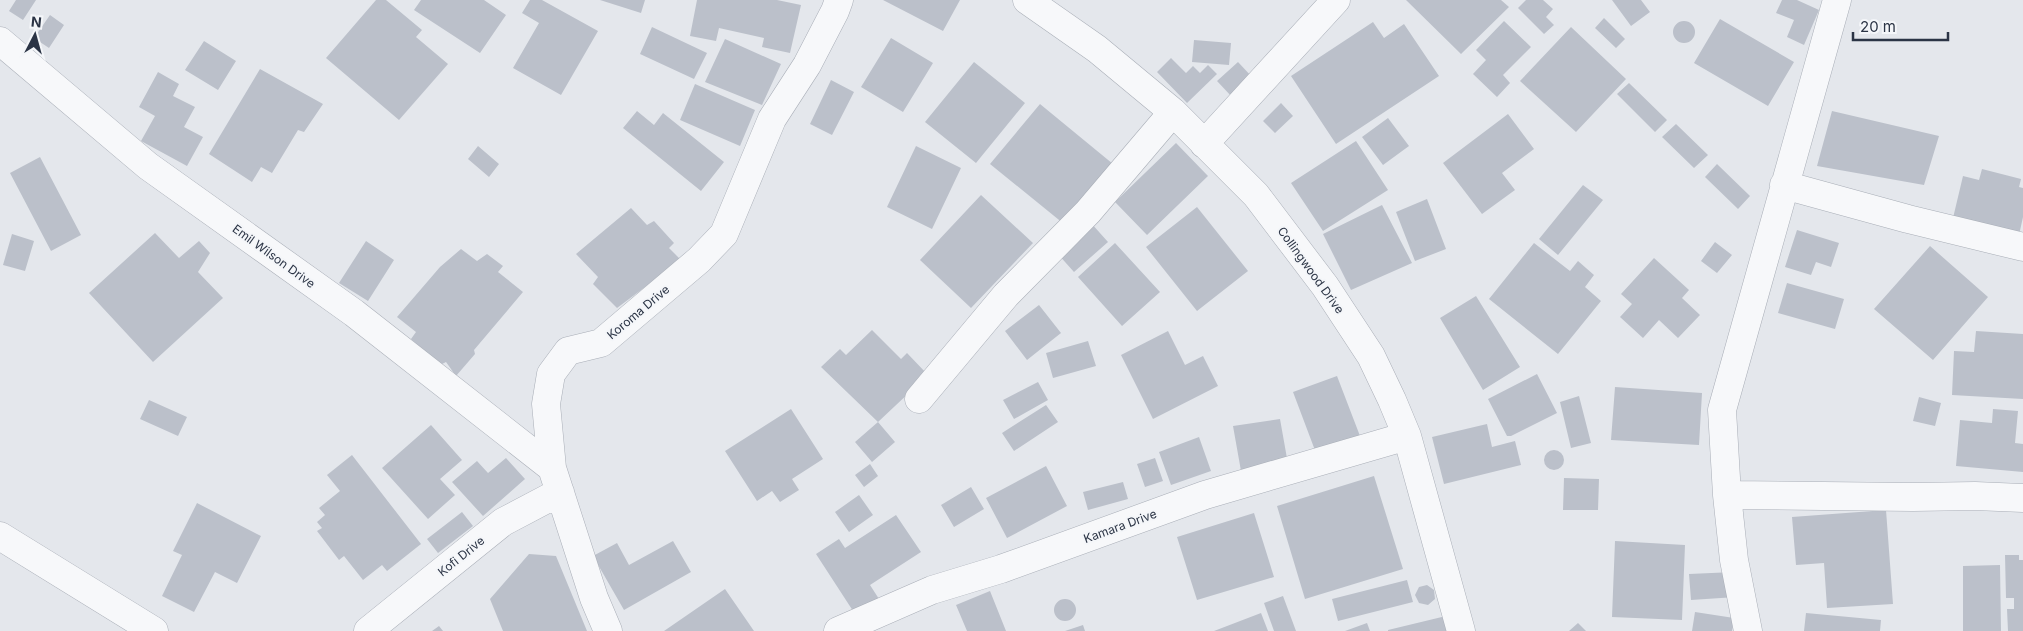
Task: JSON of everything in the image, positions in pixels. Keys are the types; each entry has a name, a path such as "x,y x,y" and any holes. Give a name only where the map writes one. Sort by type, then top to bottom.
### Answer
{"street":[{"name":"Koroma Drive","path":"608,631 594,598 556,480 546,404 551,374 568,351 601,343 699,260 724,234 772,119 807,65 839,0"},
{"name":"Collingwood Drive","path":"1027,0 1097,49 1173,112 1256,195 1325,286 1371,356 1407,436 1461,631"},
{"path":"1204,144 1336,0"},
{"path":"1748,631 1734,560 1727,495 1722,410 1836,0"},
{"name":"Emil Wilson Drive","path":"0,41 148,166 354,313 556,480"},
{"path":"919,399 1006,295 1088,212 1173,112"},
{"path":"1784,186 2023,247"},
{"name":"Kamara Drive","path":"838,631 932,590 1001,569 1205,495 1407,436"},
{"name":"Kofi Drive","path":"368,631 556,480"},
{"path":"1727,495 1975,496 2023,498"},
{"path":"0,536 154,631"}],"building":[{"path":"16,0 36,0 23,20 9,11"},
{"path":"376,0 386,0 422,30 416,37 448,64 399,120 326,58"},
{"path":"421,0 484,0 506,15 480,53 414,10"},
{"path":"530,0 542,0 598,31 561,95 513,68 539,23 522,13"},
{"path":"600,0 645,0 641,13"},
{"path":"697,0 777,0 801,5 790,53 762,47 764,38 719,28 716,41 690,36"},
{"path":"883,0 960,0 943,31"},
{"path":"1406,0 1501,0 1509,7 1461,54"},
{"path":"1526,0 1543,0 1553,9 1546,17 1554,25 1544,34 1518,8"},
{"path":"1612,0 1641,0 1650,12 1631,26"},
{"path":"1782,0 1797,0 1819,10 1804,45 1787,37 1794,20 1776,13"},
{"path":"50,15 64,25 49,48 34,38"},
{"path":"1604,18 1625,39 1616,48 1595,28"},
{"path":"1720,19 1794,62 1768,106 1694,63"},
{"path":"1504,21 1531,47 1503,75 1510,83 1497,97 1473,74 1486,60 1476,50"},
{"path":"1684,21 1692,24 1695,32 1692,40 1684,43 1676,40 1673,32 1676,24"},
{"path":"1373,22 1384,38 1404,24 1439,76 1336,144 1291,76"},
{"path":"652,27 707,53 694,79 640,54"},
{"path":"1571,27 1626,79 1576,132 1520,81"},
{"path":"891,38 933,63 903,112 861,87"},
{"path":"725,39 781,64 762,105 705,82"},
{"path":"1194,40 1231,43 1229,65 1192,62"},
{"path":"204,41 236,61 218,90 185,70"},
{"path":"1171,58 1186,73 1193,66 1200,73 1208,65 1217,74 1187,103 1157,72"},
{"path":"974,62 1025,103 976,163 925,122"},
{"path":"1238,62 1253,78 1232,97 1217,81"},
{"path":"260,69 323,104 304,132 298,130 272,173 261,167 252,182 209,154"},
{"path":"158,72 179,84 173,96 195,107 184,127 203,137 187,166 141,141 155,116 139,107"},
{"path":"831,80 854,92 832,135 810,124"},
{"path":"1629,83 1667,120 1655,132 1617,94"},
{"path":"695,84 755,110 740,146 680,120"},
{"path":"1281,103 1293,116 1275,133 1263,121"},
{"path":"1040,104 1113,164 1064,224 990,164"},
{"path":"637,111 654,125 663,113 724,162 701,191 623,128"},
{"path":"1832,111 1939,136 1924,185 1817,166"},
{"path":"1508,114 1534,149 1502,173 1515,190 1482,214 1443,163"},
{"path":"1388,118 1409,146 1383,165 1362,137"},
{"path":"1676,124 1708,155 1694,168 1662,137"},
{"path":"1356,141 1388,190 1323,231 1291,183"},
{"path":"1176,143 1208,176 1147,235 1115,202"},
{"path":"478,146 499,164 489,177 468,159"},
{"path":"916,146 961,168 932,229 887,207"},
{"path":"40,157 81,235 51,251 10,173"},
{"path":"1717,164 1750,196 1738,209 1705,177"},
{"path":"1982,169 2021,179 2019,187 2023,188 2023,217 2019,235 1953,218 1963,176 1979,180"},
{"path":"1583,185 1603,200 1558,255 1539,239"},
{"path":"981,195 1033,243 971,308 920,260"},
{"path":"1427,199 1446,249 1415,261 1396,212"},
{"path":"1382,205 1412,263 1351,290 1323,234"},
{"path":"1197,207 1248,271 1197,311 1146,247"},
{"path":"631,208 647,225 654,221 674,243 669,248 681,260 617,308 593,284 598,277 576,254"},
{"path":"1091,223 1108,242 1074,272 1057,253"},
{"path":"1797,230 1839,243 1831,267 1816,262 1811,275 1785,267"},
{"path":"155,233 179,258 199,241 210,253 198,272 223,298 153,362 89,293"},
{"path":"12,234 34,241 25,271 3,265"},
{"path":"366,241 394,260 368,301 339,283"},
{"path":"1715,242 1732,255 1717,273 1701,261"},
{"path":"1115,243 1160,292 1122,326 1078,277"},
{"path":"1534,243 1570,271 1578,261 1594,275 1585,287 1601,301 1558,354 1489,299"},
{"path":"1930,246 1988,297 1933,360 1874,309"},
{"path":"461,249 477,261 487,254 503,266 498,272 523,292 474,350 475,354 456,376 446,362 440,365 411,339 416,332 397,317 440,267"},
{"path":"1654,258 1689,290 1682,298 1700,315 1678,338 1659,320 1643,338 1620,317 1632,304 1621,294"},
{"path":"1787,283 1844,299 1835,329 1778,313"},
{"path":"1476,296 1520,367 1483,390 1440,318"},
{"path":"1039,305 1061,333 1027,360 1005,331"},
{"path":"872,330 901,359 907,353 928,375 878,422 821,367 840,349 846,355"},
{"path":"1168,331 1185,365 1203,356 1218,386 1153,419 1121,355"},
{"path":"1976,331 2023,334 2023,399 1952,395 1954,351 1974,352"},
{"path":"1088,341 1096,366 1053,378 1046,353"},
{"path":"1537,374 1557,413 1511,436 1507,436 1488,399"},
{"path":"1337,376 1360,436 1316,453 1293,392"},
{"path":"1038,382 1048,400 1014,419 1003,400"},
{"path":"1615,387 1702,393 1699,445 1611,440"},
{"path":"1579,396 1591,443 1571,448 1560,402"},
{"path":"1919,397 1941,403 1935,426 1913,421"},
{"path":"149,400 187,417 178,436 140,419"},
{"path":"1046,405 1058,422 1014,451 1002,433"},
{"path":"791,409 823,459 792,479 799,490 780,502 772,491 757,501 725,451"},
{"path":"1993,409 2018,411 2015,443 2023,444 2023,472 1956,466 1960,420 1992,423"},
{"path":"1280,419 1288,464 1241,471 1233,426"},
{"path":"878,422 895,442 872,462 855,442"},
{"path":"1487,424 1492,447 1515,441 1521,465 1444,484 1432,437"},
{"path":"431,425 462,460 440,479 455,495 428,519 382,468"},
{"path":"1199,437 1211,471 1171,485 1159,452"},
{"path":"1554,450 1561,453 1564,460 1561,467 1554,470 1547,467 1544,460 1547,453"},
{"path":"352,455 421,544 387,571 382,565 363,580 344,556 339,560 317,531 322,528 317,522 325,515 319,508 340,491 327,475"},
{"path":"506,458 525,479 483,516 452,482 477,461 488,473"},
{"path":"1155,458 1163,481 1145,487 1137,464"},
{"path":"870,464 878,476 864,487 855,475"},
{"path":"1046,466 1067,506 1007,538 986,498"},
{"path":"1374,476 1403,569 1305,599 1277,506"},
{"path":"1564,478 1599,479 1598,510 1563,510"},
{"path":"1123,482 1128,499 1088,510 1083,492"},
{"path":"971,487 984,509 954,527 941,505"},
{"path":"859,495 873,515 849,532 835,512"},
{"path":"197,503 261,536 237,583 215,572 194,612 162,596 182,555 173,551"},
{"path":"1886,510 1893,604 1827,608 1824,563 1796,565 1792,517"},
{"path":"462,512 473,526 438,553 427,539"},
{"path":"1254,513 1274,577 1197,600 1177,537"},
{"path":"896,515 921,552 870,585 879,599 855,614 816,554 839,539 845,548"},
{"path":"673,541 691,572 624,610 593,556 617,543 629,565"},
{"path":"1615,541 1685,545 1682,620 1612,617"},
{"path":"529,554 556,556 587,631 503,631 490,599"},
{"path":"2005,555 2019,555 2019,560 2023,560 2023,631 2008,631 2007,609 2014,609 2014,598 2006,598"},
{"path":"2000,565 2001,631 1963,631 1963,566"},
{"path":"1734,572 1736,597 1691,600 1689,574"},
{"path":"1407,580 1413,602 1338,621 1332,599"},
{"path":"1427,585 1434,590 1435,599 1428,605 1419,603 1415,595 1419,587"},
{"path":"725,589 754,631 664,631"},
{"path":"990,591 1006,631 967,631 956,605"},
{"path":"1283,596 1296,631 1274,631 1264,603"},
{"path":"1065,599 1073,602 1076,610 1073,618 1065,621 1057,618 1054,610 1057,602"},
{"path":"1695,612 1734,618 1732,631 1692,631"},
{"path":"1261,613 1268,631 1214,631"},
{"path":"1806,613 1881,620 1880,631 1804,631"},
{"path":"1446,616 1450,631 1388,631 1388,630"},
{"path":"1367,623 1370,631 1345,631"},
{"path":"1578,623 1586,631 1569,631"},
{"path":"1083,625 1085,631 1065,631"},
{"path":"439,626 443,631 432,631"}]}
